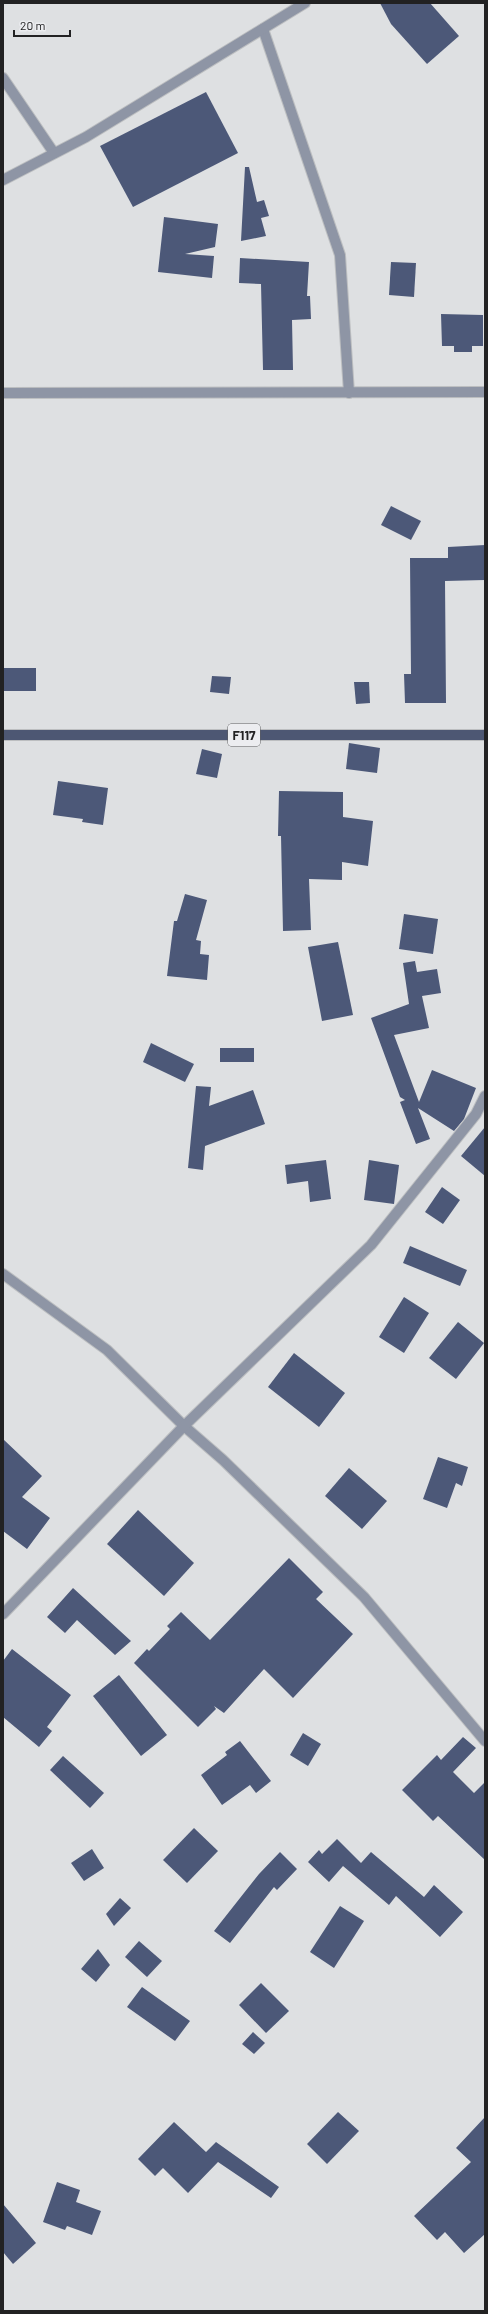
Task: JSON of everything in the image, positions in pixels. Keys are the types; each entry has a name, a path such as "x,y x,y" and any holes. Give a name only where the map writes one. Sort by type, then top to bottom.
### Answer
{"main road":[{"name":"F117","path":"3,735 485,735"}],"street":[{"path":"3,180 86,137 305,3"},
{"path":"263,29 340,255 349,392"},
{"path":"3,78 54,153"},
{"path":"3,393 485,392"},
{"path":"3,1614 184,1426 371,1245 476,1114 485,1096"},
{"path":"3,1274 107,1350 184,1426 223,1460 364,1597 485,1741"}],"building":[{"path":"380,3 430,3 459,36 427,64 391,24"},
{"path":"206,92 238,153 133,207 100,146"},
{"path":"245,167 249,167 257,202 264,200 269,216 261,218 266,236 241,241"},
{"path":"164,217 218,224 215,247 185,254 214,256 212,278 158,272"},
{"path":"240,258 309,262 307,296 310,296 311,319 292,320 293,370 263,370 261,284 239,283"},
{"path":"391,262 416,263 414,297 389,295"},
{"path":"441,314 483,315 483,346 472,346 472,352 454,352 454,346 442,346"},
{"path":"391,506 421,521 411,540 381,525"},
{"path":"485,545 485,580 445,581 446,703 405,703 404,674 411,674 410,558 448,558 448,547"},
{"path":"3,668 36,668 36,691 3,691"},
{"path":"212,676 231,677 229,694 210,692"},
{"path":"354,682 369,682 370,703 356,704"},
{"path":"349,743 380,748 377,773 346,769"},
{"path":"202,749 222,754 217,778 196,774"},
{"path":"58,781 108,788 103,825 82,822 83,819 53,815"},
{"path":"279,791 343,792 343,817 373,821 368,866 342,862 342,880 309,879 311,930 283,931 281,836 278,836"},
{"path":"185,894 207,900 196,940 201,941 200,954 209,955 207,980 167,976 174,921 177,921"},
{"path":"404,914 438,919 433,954 399,949"},
{"path":"338,942 353,1015 322,1021 308,947"},
{"path":"415,961 417,972 437,969 441,993 422,996 429,1028 394,1035 419,1102 432,1070 476,1088 464,1119 454,1131 418,1108 430,1139 416,1144 400,1102 405,1100 400,1097 371,1018 409,1004 403,963"},
{"path":"151,1043 194,1064 185,1082 143,1062"},
{"path":"220,1048 254,1048 254,1062 220,1062"},
{"path":"196,1086 211,1087 209,1106 253,1090 265,1124 205,1146 203,1170 188,1168"},
{"path":"485,1127 485,1176 461,1156"},
{"path":"326,1160 331,1199 310,1202 308,1181 287,1184 285,1165"},
{"path":"369,1160 399,1165 394,1204 364,1200"},
{"path":"442,1187 460,1200 443,1224 425,1212"},
{"path":"410,1246 467,1270 460,1286 403,1263"},
{"path":"404,1297 429,1313 404,1353 379,1337"},
{"path":"458,1322 484,1343 456,1379 429,1358"},
{"path":"294,1353 345,1393 319,1427 268,1387"},
{"path":"3,1439 42,1476 22,1497 50,1518 27,1549 3,1531"},
{"path":"438,1457 468,1467 462,1486 456,1483 447,1508 423,1499"},
{"path":"349,1468 387,1501 362,1529 325,1496"},
{"path":"138,1510 194,1563 164,1596 107,1544"},
{"path":"289,1558 323,1592 316,1599 353,1634 293,1698 264,1669 224,1713 214,1706 216,1709 198,1727 134,1663 147,1649 149,1651 170,1629 167,1626 181,1612 210,1640"},
{"path":"73,1588 131,1641 115,1655 77,1620 65,1633 47,1617"},
{"path":"12,1649 71,1695 47,1727 52,1731 39,1747 3,1717 3,1661"},
{"path":"119,1675 167,1735 141,1756 93,1696"},
{"path":"303,1733 321,1744 308,1766 290,1755"},
{"path":"463,1737 476,1748 453,1772 474,1793 485,1782 485,1860 438,1816 433,1821 402,1790 437,1755 441,1760"},
{"path":"240,1741 271,1781 256,1793 250,1785 222,1805 201,1775 227,1755 225,1752"},
{"path":"63,1756 104,1793 90,1808 50,1770"},
{"path":"194,1828 218,1851 187,1883 163,1860"},
{"path":"337,1839 361,1863 371,1852 424,1897 434,1885 463,1912 440,1937 396,1896 389,1905 343,1866 329,1882 308,1862 319,1850 322,1854"},
{"path":"92,1849 104,1868 84,1881 71,1863"},
{"path":"280,1852 297,1869 277,1890 274,1887 230,1943 214,1931 259,1874"},
{"path":"120,1898 131,1908 114,1926 106,1914"},
{"path":"340,1906 364,1921 334,1968 310,1952"},
{"path":"139,1941 162,1961 147,1977 125,1957"},
{"path":"98,1949 110,1965 96,1982 81,1969"},
{"path":"261,1983 289,2011 266,2033 239,2005"},
{"path":"142,1987 190,2021 175,2041 127,2007"},
{"path":"253,2032 265,2043 254,2054 242,2044"},
{"path":"338,2112 359,2131 327,2164 307,2144"},
{"path":"485,2117 485,2234 464,2253 445,2232 437,2240 414,2216 471,2162 456,2148"},
{"path":"174,2122 206,2152 216,2142 279,2187 271,2198 218,2162 188,2193 163,2168 155,2176 138,2159"},
{"path":"57,2182 80,2190 76,2202 101,2211 92,2235 67,2226 65,2230 43,2222"},
{"path":"3,2204 36,2243 13,2264 3,2252"}]}
